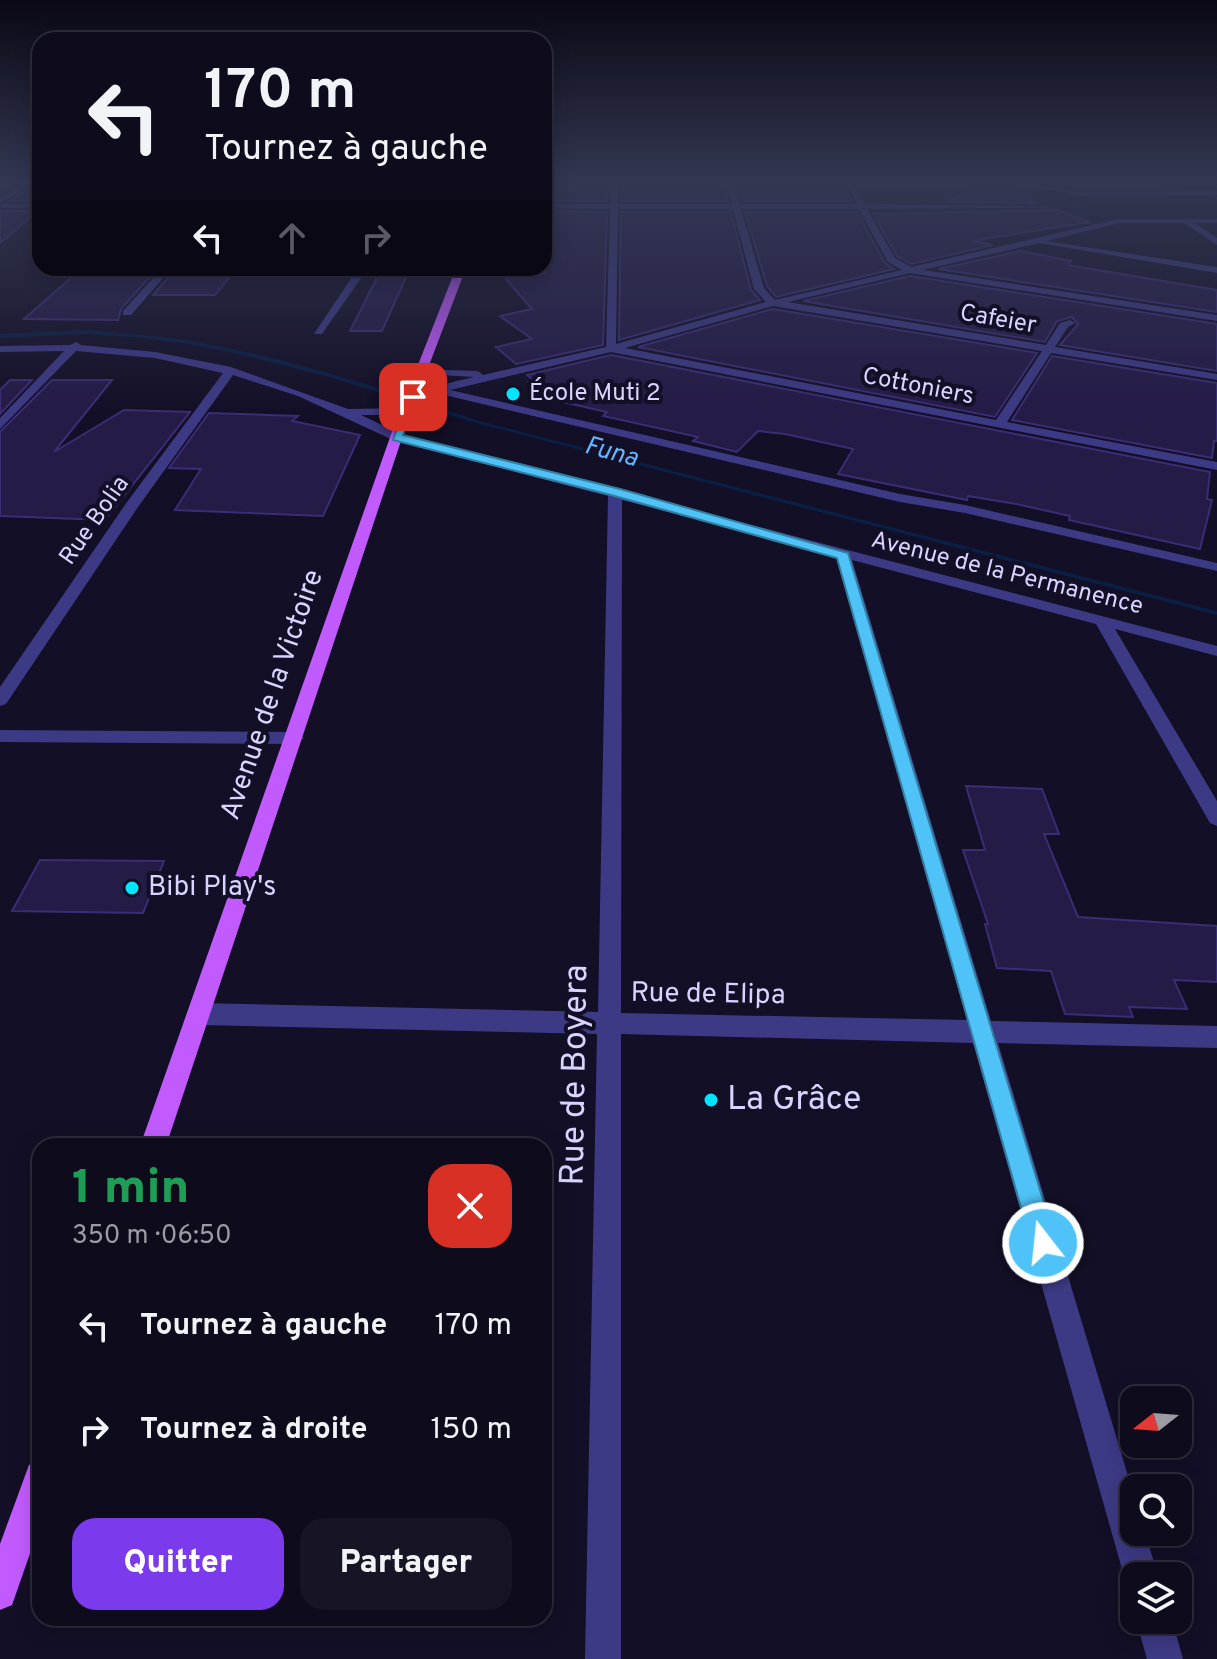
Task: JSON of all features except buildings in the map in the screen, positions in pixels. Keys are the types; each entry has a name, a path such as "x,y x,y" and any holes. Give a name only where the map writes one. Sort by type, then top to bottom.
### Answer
{"main road":[{"name":"Avenue de la Victoire","path":"156,1138 397,437 458,276"},
{"path":"0,1593 32,1499"}],"street":[{"path":"611,349 613,258"},
{"path":"750,258 759,289 773,303"},
{"path":"890,258 911,271 1217,318"},
{"path":"348,410 411,402 437,390 611,349 773,303 963,258"},
{"path":"1145,258 1217,270"},
{"path":"127,313 160,276"},
{"path":"318,332 357,276"},
{"name":"Cafeier","path":"773,303 1217,377"},
{"path":"999,425 1064,325 1070,323"},
{"path":"0,425 76,345"},
{"name":"Avenue de la Permanence","path":"0,349 76,345 145,351 231,370 348,410 397,437 1217,651"},
{"name":"Cottoniers","path":"611,349 999,425 1217,463"},
{"name":"Rue Bolia","path":"0,700 132,505 231,370"},
{"path":"423,371 502,375"},
{"path":"437,390 900,498 965,509 1217,567"},
{"name":"Rue de Boyera","path":"603,1659 615,492"},
{"path":"843,555 1137,1562"},
{"path":"1101,620 1217,818"},
{"path":"0,736 295,738"},
{"name":"Rue de Elipa","path":"199,1014 1217,1037"},
{"path":"1158,1634 1165,1659"}],"waterway":[{"name":"Funa","path":"0,336 86,332 135,335 234,351 332,376 474,421 1217,613"}],"place":[{"name":"École Muti 2","path":"513,394"},
{"name":"Bibi Play's","path":"132,888"},
{"name":"La Grâce","path":"711,1100"}],"route":[{"path":"413,397 397,437 615,492 843,555 1043,1243"}]}
